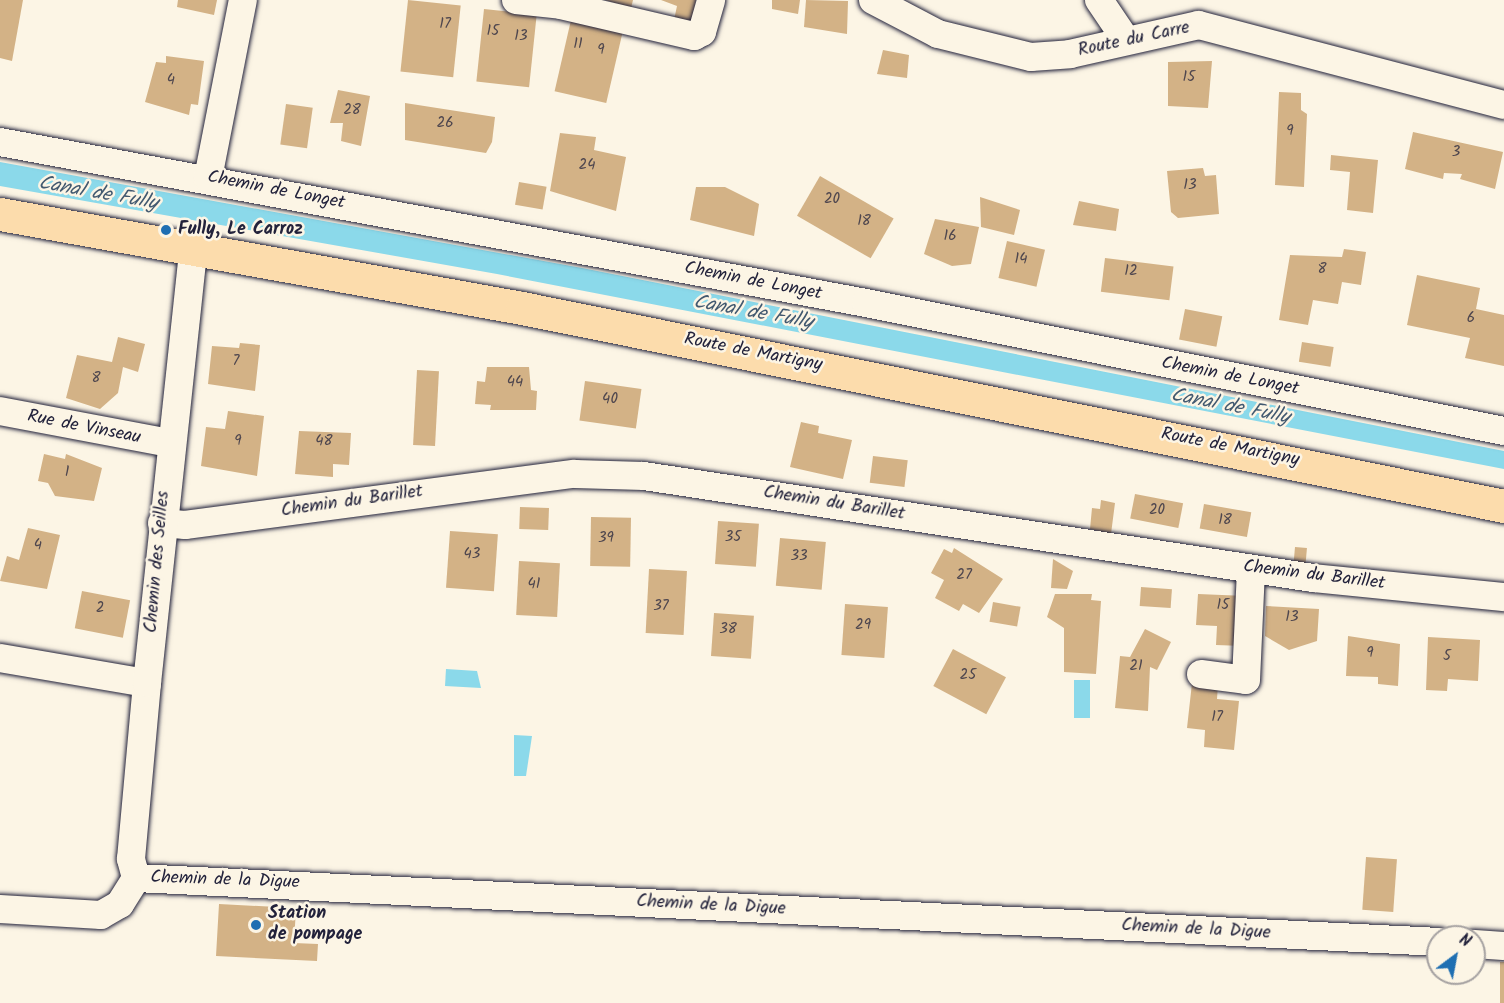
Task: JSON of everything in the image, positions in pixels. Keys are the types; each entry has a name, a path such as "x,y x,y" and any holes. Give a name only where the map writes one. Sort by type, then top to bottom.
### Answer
{"main road":[{"name":"Route de Martigny","path":"0,214 194,246 1504,506"}],"street":[{"path":"208,178 243,0"},
{"path":"516,0 561,5 694,36 702,32 711,0"},
{"name":"Route du Carre","path":"873,0 938,34 1031,57 1126,40 1177,27 1220,28 1504,105"},
{"path":"1099,0 1126,40"},
{"name":"Chemin de Longet","path":"0,142 208,178 1504,431"},
{"name":"Chemin des Seilles","path":"136,878 131,859 147,682 169,443 194,246"},
{"name":"Rue de Vinseau","path":"0,411 169,443"},
{"name":"Chemin du Barillet","path":"162,523 185,525 575,474 644,476 1251,569 1504,597"},
{"path":"1202,674 1246,680 1251,569"},
{"path":"0,658 147,682"},
{"name":"Chemin de la Digue","path":"0,909 101,915 120,904 136,878 1426,941"},
{"path":"1486,945 1504,946"}],"water":[{"name":"Canal de Fully","path":"0,162 582,268 1504,451 1504,469 497,274 0,186"},
{"path":"446,669 477,671 481,688 445,686"},
{"path":"1074,680 1090,680 1090,718 1074,718"},
{"path":"514,735 532,736 526,776 514,776"}],"building":[{"path":"0,0 23,0 12,61 0,58"},
{"path":"178,0 217,0 214,15 177,7"},
{"path":"408,0 461,6 453,77 400,72"},
{"path":"605,0 633,0 631,8"},
{"path":"661,0 696,0 691,24 674,20 677,6"},
{"path":"772,0 800,0 798,14 772,9"},
{"path":"806,0 848,1 847,34 804,27"},
{"path":"484,9 537,15 529,87 476,82"},
{"path":"571,20 623,32 606,103 555,91"},
{"path":"883,50 909,55 907,78 877,74"},
{"path":"166,56 204,61 198,105 191,104 189,115 145,102 156,62 166,63"},
{"path":"1212,61 1208,108 1168,106 1168,62"},
{"path":"338,90 370,96 361,146 341,141 343,123 330,123"},
{"path":"1279,92 1301,93 1301,110 1307,114 1304,187 1275,185"},
{"path":"405,103 495,117 492,142 486,153 405,140"},
{"path":"286,104 313,108 307,148 280,145"},
{"path":"1413,132 1503,152 1495,189 1460,179 1462,174 1444,173 1443,179 1405,169"},
{"path":"560,133 596,137 594,150 626,157 616,211 550,191"},
{"path":"1331,155 1378,160 1373,213 1347,210 1350,172 1330,170"},
{"path":"1203,168 1205,176 1216,175 1219,214 1178,218 1171,212 1167,171"},
{"path":"820,176 894,218 871,258 797,216"},
{"path":"519,182 547,187 543,210 515,205"},
{"path":"696,187 725,187 759,204 754,236 690,220"},
{"path":"980,197 1020,210 1014,235 981,227"},
{"path":"1079,201 1119,209 1116,231 1073,225"},
{"path":"935,219 979,227 971,264 952,266 924,254"},
{"path":"1007,241 1045,250 1036,287 998,278"},
{"path":"1344,249 1366,252 1361,285 1342,282 1338,304 1313,300 1308,325 1279,320 1290,255 1342,257"},
{"path":"1105,258 1173,266 1169,300 1101,292"},
{"path":"1417,275 1480,288 1476,309 1504,315 1504,366 1465,358 1470,338 1407,325"},
{"path":"1185,309 1222,316 1216,347 1179,339"},
{"path":"118,337 145,344 138,372 123,367 118,393 100,409 66,398 77,355 112,362"},
{"path":"1302,342 1334,347 1330,367 1299,362"},
{"path":"240,343 260,345 255,391 208,384 212,346 239,348"},
{"path":"487,367 529,367 531,390 537,391 536,410 490,410 491,405 475,404 477,381 485,382"},
{"path":"417,370 439,371 435,446 413,445"},
{"path":"585,381 641,389 636,429 579,421"},
{"path":"228,411 264,416 257,476 201,466 206,427 225,429"},
{"path":"801,422 819,426 818,433 852,440 843,479 790,467"},
{"path":"299,431 351,433 349,465 333,464 333,477 295,474"},
{"path":"44,454 65,459 66,454 102,468 94,501 55,496 48,483 38,481"},
{"path":"873,456 908,460 904,487 870,483"},
{"path":"1135,494 1183,503 1178,528 1130,519"},
{"path":"1101,500 1115,503 1111,534 1090,529 1092,508 1100,509"},
{"path":"1204,504 1251,512 1247,537 1200,529"},
{"path":"520,507 549,508 548,530 519,529"},
{"path":"591,517 631,518 630,567 590,566"},
{"path":"718,521 759,524 756,567 715,564"},
{"path":"28,528 60,535 47,589 0,581 7,556 19,560"},
{"path":"450,531 498,534 494,591 446,588"},
{"path":"780,538 826,542 822,590 776,586"},
{"path":"1295,547 1307,548 1306,564 1294,563"},
{"path":"954,548 1003,579 979,613 963,604 959,611 935,598 944,580 931,573 944,549 952,553"},
{"path":"1053,559 1073,571 1067,589 1051,588"},
{"path":"519,561 560,563 557,617 516,615"},
{"path":"649,569 687,571 684,635 646,633"},
{"path":"1141,587 1172,589 1171,608 1140,606"},
{"path":"82,591 130,600 123,638 75,628"},
{"path":"1055,594 1092,594 1091,600 1101,601 1096,674 1064,672 1064,628 1047,617"},
{"path":"1198,594 1246,596 1243,646 1216,645 1217,626 1196,625"},
{"path":"993,602 1021,607 1017,627 990,622"},
{"path":"845,604 888,607 884,658 841,655"},
{"path":"1266,606 1319,609 1317,641 1289,650 1265,636"},
{"path":"714,613 754,616 751,659 711,656"},
{"path":"1145,629 1171,642 1157,670 1150,667 1148,711 1115,708 1120,656 1130,657"},
{"path":"1348,636 1400,644 1398,686 1378,684 1378,677 1346,676"},
{"path":"1428,637 1480,640 1478,681 1448,679 1447,691 1426,690"},
{"path":"953,649 1006,677 986,714 933,686"},
{"path":"1192,683 1218,685 1217,699 1239,701 1234,750 1204,747 1205,730 1187,728"},
{"path":"1366,857 1397,859 1393,912 1362,910"},
{"name":"Station de pompage","path":"219,904 296,908 294,943 318,944 317,961 216,956"},
{"path":"1500,962 1504,962 1504,1003 1500,1003"}],"place":[{"name":"Fully, Le Carroz","path":"166,230"},
{"name":"Station de pompage","path":"256,925"}]}
